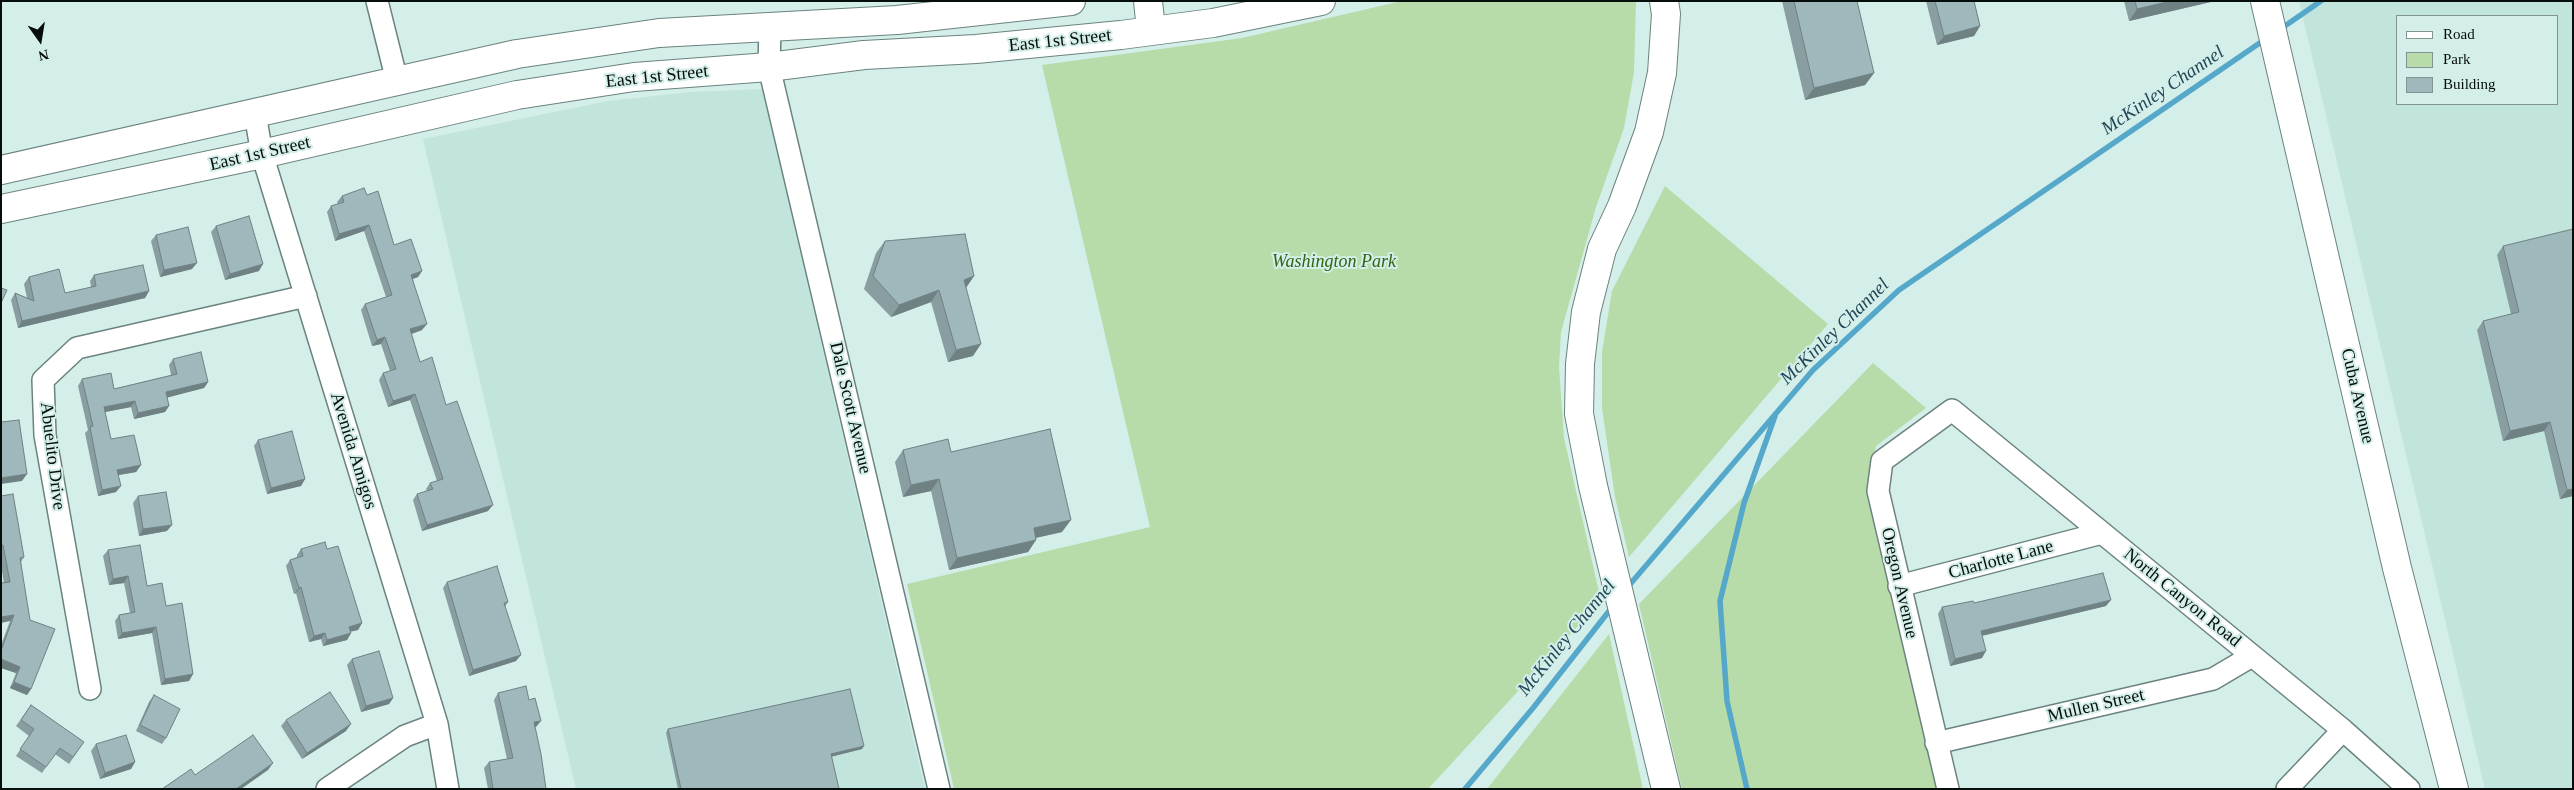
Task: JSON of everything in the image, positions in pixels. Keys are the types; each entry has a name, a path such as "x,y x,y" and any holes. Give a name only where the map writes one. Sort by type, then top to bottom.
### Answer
{"main road":[{"path":"1,170 517,54 649,34 897,20 1071,1"},
{"path":"1148,1 1151,30"},
{"name":"East 1st Street","path":"1,209 262,154 517,95 634,77 769,67 864,55 976,49 1213,23 1321,1"},
{"path":"1664,1 1666,14 1662,73 1649,132 1622,206 1602,249 1586,312 1580,364 1580,414 1593,486 1666,789"},
{"name":"Cuba Avenue","path":"2267,7 2398,568 2454,789"}],"street":[{"path":"376,1 397,81"},
{"name":"Dale Scott Avenue","path":"770,27 769,67 939,789"},
{"name":"Avenida Amigos","path":"254,114 262,154 437,724 448,789"},
{"name":"Abuelito Drive","path":"90,690 45,435 43,380 77,348 306,296"},
{"name":"North Canyon Road","path":"1952,410 2343,730 2409,789"},
{"name":"Oregon Avenue","path":"1948,789 1878,491 1882,461 1952,410"},
{"name":"Charlotte Lane","path":"1899,586 2102,533"},
{"name":"Mullen Street","path":"1936,743 2213,679 2252,656"},
{"path":"327,789 405,736 437,724"},
{"path":"2287,789 2343,730"}],"shaded area":[{"path":"2299,1 2573,1 2573,789 2485,789"},
{"path":"762,89 925,789 576,789 423,139 608,101 691,92"}],"green space":[{"name":"Washington Park","path":"1402,1 1636,1 1634,72 1624,128 1596,207 1561,332 1559,367 1564,438 1601,601 1428,789 954,789 907,584 1150,527 1042,65 1242,38"},
{"path":"1665,186 1828,324 1629,557 1615,497 1602,408 1602,352 1612,291"},
{"path":"1873,363 1926,408 1876,446 1866,492 1937,789 1682,789 1639,604"},
{"path":"1609,634 1643,789 1487,789"}],"building":[{"path":"1794,1 1857,1 1874,73 1814,88"},
{"path":"1935,1 1974,1 1980,26 1944,36"},
{"path":"2135,1 2171,1 2137,9"},
{"path":"364,188 367,195 378,191 394,245 411,239 422,271 411,275 427,324 410,329 420,362 432,357 446,405 457,401 493,505 427,525 417,494 433,489 430,483 443,479 415,394 393,401 383,373 396,369 385,337 377,340 365,304 392,295 369,225 339,234 331,206 344,202 342,196"},
{"path":"249,216 263,264 230,274 216,226"},
{"path":"188,227 197,263 164,270 156,235"},
{"path":"2573,229 2573,489 2567,490 2550,422 2510,431 2483,321 2519,312 2503,246"},
{"path":"965,234 974,276 964,280 981,344 956,350 939,290 899,305 873,276 885,241"},
{"path":"143,265 149,291 22,321 15,293 34,301 29,277 59,269 65,293 96,286 94,275"},
{"path":"1,288 7,290 1,303"},
{"path":"201,352 208,382 166,392 169,406 138,413 135,401 104,407 111,439 134,435 141,465 117,470 121,486 102,490 90,427 93,426 82,379 111,373 114,389 177,374 173,359"},
{"path":"19,420 27,474 1,478 1,422"},
{"path":"1050,429 1071,520 1034,528 1036,540 957,558 939,479 911,485 903,450 948,439 951,452"},
{"path":"292,431 305,479 271,488 258,440"},
{"path":"166,492 172,525 143,529 138,496"},
{"path":"13,494 24,557 20,558 30,620 55,629 31,689 14,682 20,667 1,659 1,651 14,615 1,617 1,583 10,582 3,545 1,545 1,496"},
{"path":"325,542 327,549 338,546 362,623 349,627 351,633 327,640 325,633 314,636 301,587 299,588 290,560 303,556 301,549"},
{"path":"140,545 147,586 162,583 166,606 182,603 193,674 165,679 156,627 122,633 119,615 135,612 128,576 113,579 108,550"},
{"path":"497,566 508,602 504,603 521,655 473,670 447,582"},
{"path":"2103,573 2111,600 1981,631 1986,651 1955,659 1942,607 1973,601 1974,603"},
{"path":"379,651 393,698 366,706 352,659"},
{"path":"526,686 529,700 535,698 541,721 534,722 546,789 493,789 489,762 513,758 498,693"},
{"path":"850,689 864,746 831,754 839,789 681,789 668,729"},
{"path":"330,692 351,724 307,753 286,720"},
{"path":"154,695 180,709 166,738 140,725"},
{"path":"31,705 84,742 73,757 60,748 46,767 20,749 34,729 21,720"},
{"path":"126,735 135,762 105,773 96,744"},
{"path":"253,735 273,763 236,789 162,789 191,769 195,775"}],"waterway":[{"name":"McKinley Channel","path":"2279,30 2321,1"},
{"name":"McKinley Channel","path":"1626,589 1813,370 1899,290 2267,38"},
{"path":"1747,789 1727,701 1720,601 1744,503 1775,416"},
{"name":"McKinley Channel","path":"1465,789 1533,708 1613,606"}]}
